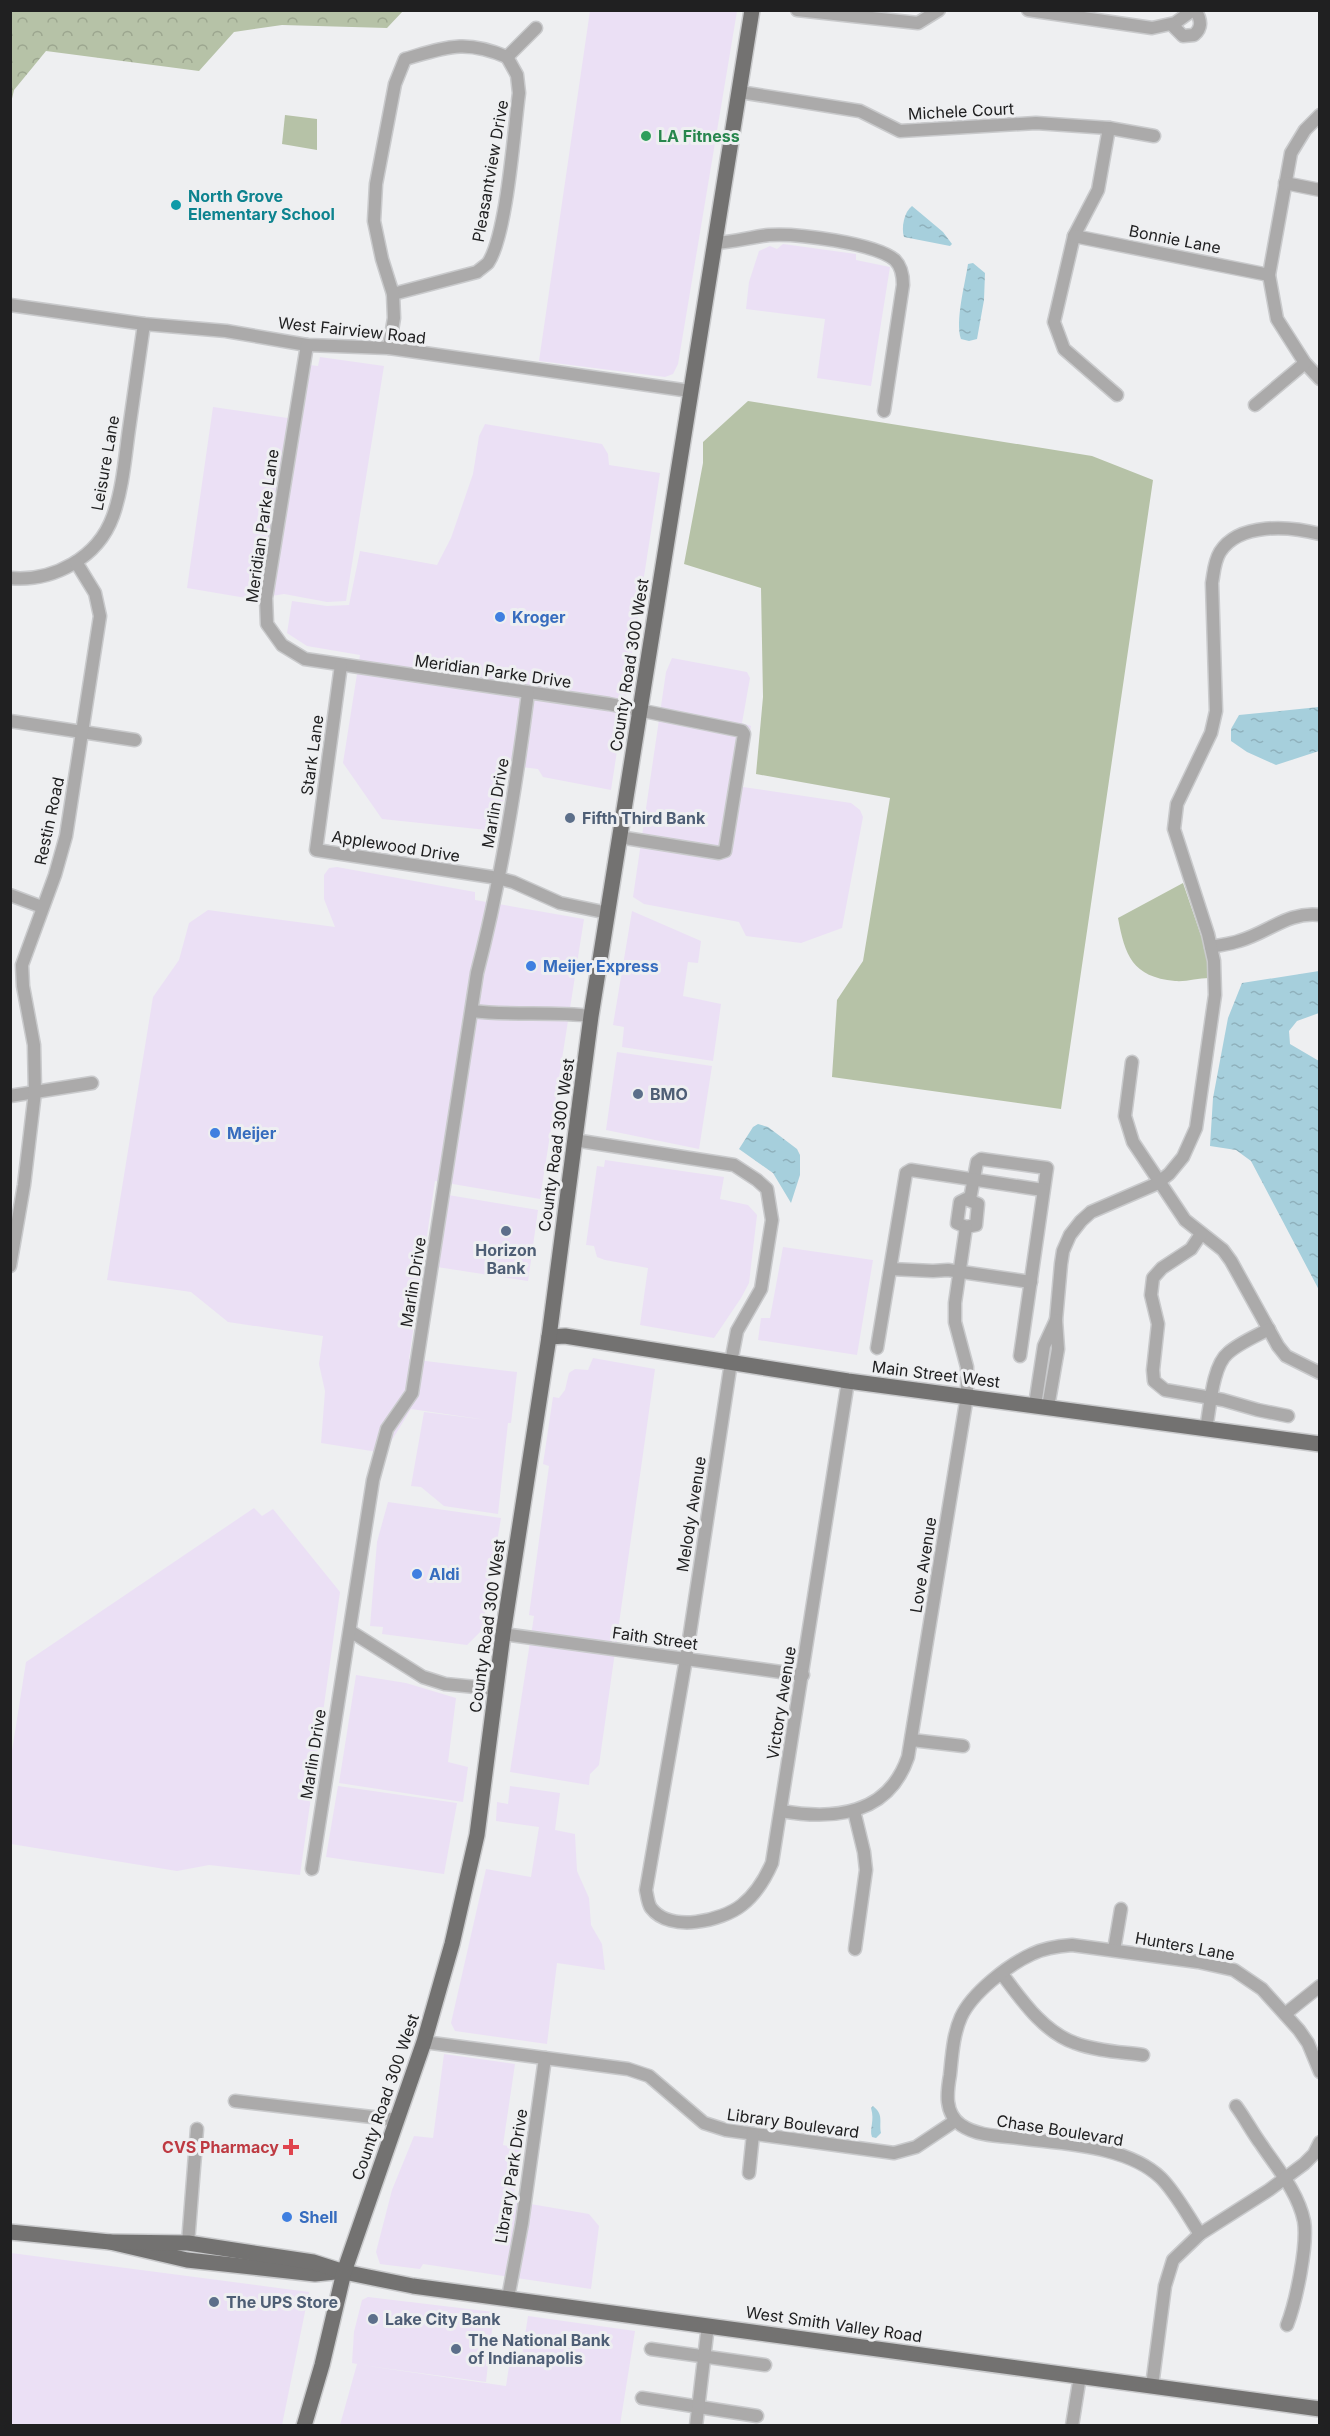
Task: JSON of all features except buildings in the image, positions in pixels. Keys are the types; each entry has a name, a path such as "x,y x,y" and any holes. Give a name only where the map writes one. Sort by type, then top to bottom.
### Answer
{"main road":[{"name":"County Road 300 West","path":"304,2426 322,2365 344,2272 399,2120 424,2042 452,1944 477,1835 503,1634 549,1337 591,1016 752,10"},
{"name":"Main Street West","path":"549,1337 565,1336 848,1381 1320,1444"},
{"name":"West Smith Valley Road","path":"10,2232 110,2242 188,2242 313,2262 344,2272 413,2286 1320,2409"},
{"name":"West Smith Valley Road","path":"110,2242 187,2260 315,2274 344,2272"}],"street":[{"path":"797,10 918,23 939,10"},
{"path":"1028,10 1142,28 1172,25 1190,13 1201,21 1194,35 1183,36 1172,25"},
{"path":"389,348 394,318 393,294 382,259 374,221 376,184 395,84 405,59 454,45 486,48 507,57 536,28"},
{"name":"Pleasantview Drive","path":"393,294 477,272 487,264 493,251 502,214 519,93 517,75 507,57"},
{"name":"Michele Court","path":"740,92 860,111 900,131 1036,123 1109,128 1154,136"},
{"path":"1320,115 1305,130 1291,153 1269,275 1276,319 1305,363 1320,379"},
{"path":"1109,128 1098,190 1074,236 1054,322 1064,349 1117,395"},
{"path":"1285,183 1320,190"},
{"path":"715,243 782,235 848,243 879,251 895,261 902,272 903,285 884,411"},
{"name":"Bonnie Lane","path":"1074,236 1269,275"},
{"name":"West Fairview Road","path":"10,305 144,324 226,331 307,345 389,348 690,391"},
{"name":"Leisure Lane","path":"10,578 42,577 76,562 96,544 109,525 115,510 144,324"},
{"name":"Meridian Parke Lane","path":"307,345 266,598 267,624 282,645 305,659 341,665"},
{"path":"1255,405 1305,363"},
{"path":"1042,1406 1044,1346 1056,1320 1063,1251 1076,1228 1091,1212 1159,1182 1184,1157 1196,1128 1215,995 1215,961 1176,840 1175,814 1177,804 1215,722 1212,583 1214,565 1219,553 1232,539 1242,534 1271,528 1320,534"},
{"name":"Restin Road","path":"10,1266 24,1185 35,1092 34,1045 23,987 22,965 66,836 100,612 95,593 76,562"},
{"name":"Meridian Parke Drive","path":"341,665 609,704 739,728 742,731 744,734 725,851 719,853 619,837"},
{"name":"Stark Lane","path":"316,850 341,665"},
{"name":"Marlin Drive","path":"312,1869 373,1480 387,1430 411,1393 477,973 487,939 516,787 528,693"},
{"path":"10,721 135,740"},
{"name":"Applewood Drive","path":"316,850 498,878 513,882 560,903 608,913"},
{"path":"10,895 42,907"},
{"path":"1211,947 1240,941 1291,917 1302,914 1320,915"},
{"path":"472,1011 493,1014 569,1013 591,1016"},
{"path":"1132,1062 1125,1105 1127,1130 1185,1220 1223,1250 1231,1261 1286,1356 1320,1373"},
{"path":"10,1096 92,1083"},
{"name":"Melody Avenue","path":"574,1140 734,1166 757,1180 766,1189 772,1220 761,1289 737,1331 731,1362 686,1659 646,1890"},
{"path":"973,1180 977,1162 981,1160 1047,1168 1020,1356"},
{"path":"877,1348 906,1173 911,1170 1043,1190"},
{"name":"Love Avenue","path":"781,1811 817,1816 854,1811 879,1797 895,1781 906,1762 912,1740 967,1396 967,1366 955,1322 959,1271 966,1227 957,1223 960,1202 970,1199 973,1180"},
{"path":"1201,1234 1191,1249 1162,1268 1153,1278 1151,1295 1158,1324 1153,1376 1157,1385 1165,1390 1212,1398 1287,1416"},
{"path":"891,1269 959,1271 1030,1282"},
{"path":"1206,1429 1218,1366 1227,1353 1269,1329"},
{"name":"Victory Avenue","path":"646,1890 650,1908 670,1920 702,1921 734,1911 754,1894 768,1874 781,1811 848,1381"},
{"path":"350,1631 423,1677 445,1684 496,1689"},
{"name":"Faith Street","path":"503,1634 803,1675"},
{"path":"912,1740 963,1746"},
{"path":"854,1811 866,1870 855,1949"},
{"path":"1114,1950 1121,1909"},
{"name":"Hunters Lane","path":"955,2121 948,2105 948,2091 959,2022 973,1998 1025,1957 1051,1948 1072,1945 1198,1962 1234,1970 1262,1989 1286,2014 1308,2043 1320,2072"},
{"path":"1002,1974 1022,2000 1051,2030 1065,2039 1092,2048 1143,2055"},
{"path":"1286,2014 1320,1986"},
{"name":"Library Boulevard","path":"424,2042 628,2068 649,2076 704,2123 717,2128 753,2134 894,2153 916,2147 955,2121"},
{"name":"Library Park Drive","path":"508,2298 522,2223 545,2058"},
{"path":"236,2101 399,2120"},
{"path":"1236,2106 1285,2178 1299,2206 1305,2232 1294,2305 1287,2325"},
{"name":"Chase Boulevard","path":"955,2121 967,2129 987,2135 1078,2146 1122,2155 1138,2162 1163,2179 1200,2234"},
{"path":"188,2242 197,2129"},
{"path":"749,2173 753,2134"},
{"path":"1152,2386 1168,2273 1178,2254 1200,2234 1285,2178 1310,2158 1320,2142"},
{"path":"696,2426 708,2325"},
{"path":"651,2349 765,2365"},
{"path":"1072,2426 1080,2376"},
{"path":"642,2398 757,2416"}],"shaded area":[{"path":"590,11 737,11 678,364 673,374 665,377 539,361"},
{"path":"783,244 856,254 856,260 890,267 871,386 817,378 825,319 746,309 749,282 759,251 770,246 777,249"},
{"path":"320,357 384,366 346,601 327,602 284,594 252,599 187,588 213,407 301,420 310,365 318,366"},
{"path":"485,424 602,444 608,454 609,465 660,473 611,790 543,777 538,769 507,765 502,812 496,825 487,830 382,819 343,763 360,655 307,646 287,633 292,601 327,606 349,605 360,551 437,565 451,538 473,474 479,436"},
{"path":"672,658 747,672 750,678 742,723 751,726 743,787 851,803 860,810 863,817 842,928 801,943 746,936 739,922 644,904 633,897 666,672"},
{"path":"337,867 475,892 475,900 584,919 540,1199 435,1181 409,1359 517,1372 511,1423 508,1423 498,1514 444,1506 421,1487 411,1486 424,1412 487,1420 411,1409 384,1453 321,1443 325,1391 319,1364 323,1336 228,1322 191,1292 107,1280 153,997 179,960 189,923 208,910 335,927 324,899 324,875 329,868"},
{"path":"632,911 701,941 698,963 688,962 683,996 721,1004 713,1061 622,1047 624,1027 613,1025"},
{"path":"617,1052 712,1066 699,1149 606,1130"},
{"path":"605,1160 724,1177 720,1199 748,1205 757,1215 749,1283 714,1338 640,1325 648,1268 605,1260 597,1257 594,1246 586,1245 597,1166 604,1167"},
{"path":"448,1195 538,1210 528,1281 437,1267"},
{"path":"783,1247 873,1260 857,1355 758,1340 761,1318 770,1318"},
{"path":"593,1358 655,1369 599,1765 590,1774 589,1785 510,1772 534,1616 529,1615 549,1466 543,1464 553,1397 559,1398 565,1390 569,1373 575,1369 588,1370"},
{"path":"388,1502 501,1518 482,1630 467,1645 382,1634 383,1627 370,1626 377,1542"},
{"path":"254,1508 262,1516 273,1509 340,1592 300,1875 209,1865 177,1871 11,1844 11,1757 26,1662"},
{"path":"356,1675 406,1683 456,1698 448,1762 468,1767 463,1802 339,1783"},
{"path":"338,1786 457,1803 444,1874 326,1857"},
{"path":"510,1786 560,1793 555,1830 575,1834 577,1871 589,1898 591,1925 602,1944 605,1970 557,1963 547,2044 455,2031 451,2023 486,1869 531,1877 539,1827 496,1821 497,1802 508,1804"},
{"path":"444,2054 515,2064 503,2145 521,2149 513,2201 589,2214 599,2226 591,2289 423,2264 420,2269 380,2264 376,2252 392,2190 414,2136 433,2138"},
{"path":"11,2253 309,2292 282,2425 11,2425"},
{"path":"368,2297 494,2312 486,2382 361,2365 506,2386 510,2360 521,2362 528,2316 635,2331 620,2425 340,2425 357,2364 352,2363 354,2332 362,2300"}],"green space":[{"path":"11,10 403,11 387,28 282,25 234,32 199,71 46,51 14,90 11,103"},
{"path":"285,115 317,119 317,150 282,144"},
{"path":"748,401 1092,456 1153,480 1061,1109 832,1077 837,1000 863,961 890,798 756,774 763,697 761,588 684,564 703,463 703,442"},
{"path":"1183,883 1209,959 1209,978 1183,981 1160,979 1149,975 1133,962 1124,943 1118,918"}],"water":[{"path":"912,206 943,232 952,244 950,246 904,237 904,220"},
{"path":"973,263 985,273 984,300 977,339 969,341 961,339 959,322 968,264"},
{"path":"1319,707 1319,751 1276,765 1247,752 1231,741 1231,729 1239,715"},
{"path":"1319,971 1319,1013 1297,1021 1289,1031 1290,1044 1319,1061 1319,1290 1251,1161 1236,1150 1210,1146 1213,1098 1228,1018 1242,983"},
{"path":"758,1124 768,1127 797,1149 800,1155 800,1175 791,1203 773,1173 739,1149 753,1127"},
{"path":"873,2106 879,2112 880,2118 881,2133 876,2138 871,2134 871,2108"}],"place":[{"name":"LA Fitness","path":"646,136"},
{"name":"North Grove Elementary School","path":"176,205"},
{"name":"Kroger","path":"500,617"},
{"name":"Fifth Third Bank","path":"570,818"},
{"name":"Meijer Express","path":"531,966"},
{"name":"BMO","path":"638,1094"},
{"name":"Meijer","path":"215,1133"},
{"name":"Horizon Bank","path":"506,1231"},
{"name":"Aldi","path":"417,1574"},
{"name":"CVS Pharmacy","path":"291,2147"},
{"name":"Shell","path":"287,2217"},
{"name":"The UPS Store","path":"214,2302"},
{"name":"Lake City Bank","path":"373,2319"},
{"name":"The National Bank of Indianapolis","path":"456,2349"}]}
